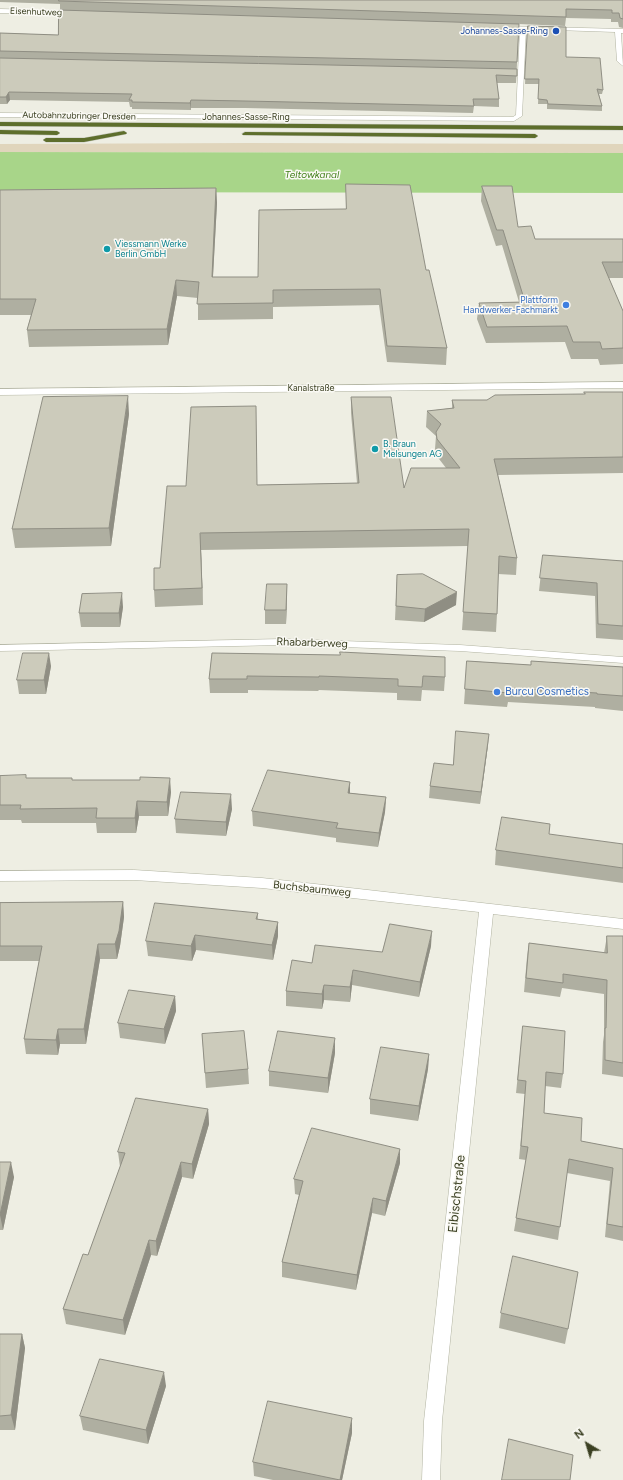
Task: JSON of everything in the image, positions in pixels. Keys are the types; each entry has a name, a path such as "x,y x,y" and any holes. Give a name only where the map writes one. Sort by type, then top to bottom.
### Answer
{"highway":[{"name":"Autobahnzubringer Dresden","path":"0,124 623,128"},
{"path":"0,132 132,134"},
{"path":"38,140 84,140 124,133"},
{"path":"236,134 545,136"}],"street":[{"name":"Eisenhutweg","path":"0,11 79,14"},
{"path":"498,27 621,31 620,61 623,64"},
{"name":"Johannes-Sasse-Ring","path":"0,115 514,119 519,116 518,73 523,28"},
{"name":"Kanalstraße","path":"0,392 623,386"},
{"name":"Rhabarberweg","path":"0,648 283,642 460,648 623,660"},
{"name":"Buchsbaumweg","path":"0,876 134,875 262,883 623,924"},
{"name":"Eibischstraße","path":"431,1480 433,1421 485,930 486,908"}],"shaded area":[{"path":"0,144 623,144 623,153 0,152"}],"water":[{"name":"Teltowkanal","path":"0,152 623,153 623,193 0,192"}],"building":[{"path":"59,0 623,0 623,19 620,18 619,13 612,13 612,10 566,9 566,17"},
{"path":"59,10 519,24 517,62 0,51 0,33 58,35"},
{"path":"528,26 566,27 566,57 600,58 603,90 597,89 602,106 548,104 547,100 538,99 539,79 525,79"},
{"path":"0,58 517,69 517,76 496,75 499,99 473,99 474,106 191,100 190,103 132,102 132,100 129,100 132,94 9,92 6,97 0,97"},
{"path":"346,184 410,185 426,270 429,270 447,348 387,346 380,289 273,290 273,303 197,304 199,282 176,280 167,329 27,330 36,299 0,299 0,190 216,188 212,277 258,277 259,210 346,209"},
{"path":"482,186 512,186 518,227 531,226 535,239 623,239 623,262 602,262 623,311 623,348 602,349 600,342 573,342 567,326 487,327 479,303 525,302 503,230 497,230"},
{"path":"584,392 623,392 623,457 494,459 517,558 499,556 497,614 463,612 469,529 200,533 202,588 154,590 154,568 160,568 167,486 186,486 191,407 256,406 257,485 359,483 351,397 391,397 404,488 411,468 460,468 437,439 436,432 441,424 427,411 454,408 452,400 487,400 495,395 585,394"},
{"path":"128,396 109,528 12,529 43,397"},
{"path":"543,555 623,561 623,626 598,624 597,583 540,578"},
{"path":"423,574 457,592 425,609 396,606 397,575"},
{"path":"267,584 287,584 286,610 265,610"},
{"path":"122,593 119,613 79,613 82,594"},
{"path":"340,652 445,657 445,677 423,676 422,687 398,686 398,679 319,676 247,676 247,679 209,679 212,653 340,655"},
{"path":"23,653 49,653 44,680 17,680"},
{"path":"467,661 531,665 531,661 623,667 623,696 509,688 509,693 465,689"},
{"path":"456,731 489,734 481,792 430,786 434,763 453,765"},
{"path":"268,770 350,782 348,793 386,797 379,833 336,828 338,823 252,811"},
{"path":"26,775 26,778 72,778 72,780 140,780 140,777 170,778 167,802 137,801 135,818 96,818 97,808 20,809 21,805 0,805 0,776"},
{"path":"181,792 231,794 226,822 175,819"},
{"path":"502,817 550,824 549,834 623,844 623,868 496,850"},
{"path":"123,902 119,931 115,944 98,944 84,1029 58,1029 56,1040 24,1039 42,946 0,946 0,903"},
{"path":"155,903 258,913 256,919 278,922 272,945 195,935 191,946 146,941"},
{"path":"390,924 432,931 420,982 353,970 350,987 324,985 322,994 286,991 292,960 312,963 315,945 382,952"},
{"path":"607,936 623,936 623,1063 605,1060 607,980 563,974 563,983 526,978 529,943 607,953"},
{"path":"129,990 175,996 164,1029 118,1023"},
{"path":"523,1026 565,1031 563,1074 546,1072 544,1113 582,1118 581,1141 623,1149 623,1227 607,1224 613,1168 569,1159 560,1227 516,1218 528,1147 521,1146 526,1081 518,1080"},
{"path":"244,1031 248,1069 205,1073 202,1034"},
{"path":"278,1031 335,1038 328,1078 269,1071"},
{"path":"381,1047 429,1054 419,1106 370,1099"},
{"path":"136,1098 208,1109 192,1164 181,1162 156,1241 149,1240 123,1320 63,1309 83,1254 88,1255 125,1153 118,1152"},
{"path":"312,1128 400,1149 386,1201 373,1198 357,1275 282,1262 303,1181 294,1179"},
{"path":"0,1162 11,1162 0,1215"},
{"path":"513,1256 578,1272 568,1329 501,1313"},
{"path":"0,1334 22,1334 11,1415 0,1416"},
{"path":"100,1359 164,1372 146,1430 80,1416"},
{"path":"268,1401 352,1418 340,1480 253,1462"},
{"path":"509,1439 573,1455 570,1480 502,1480"}],"place":[{"name":"Johannes-Sasse-Ring","path":"556,31"},
{"name":"Viessmann Werke Berlin GmbH","path":"107,249"},
{"name":"Plattform Handwerker-Fachmarkt","path":"566,305"},
{"name":"B. Braun Melsungen AG","path":"375,449"},
{"name":"Burcu Cosmetics","path":"497,692"}]}
